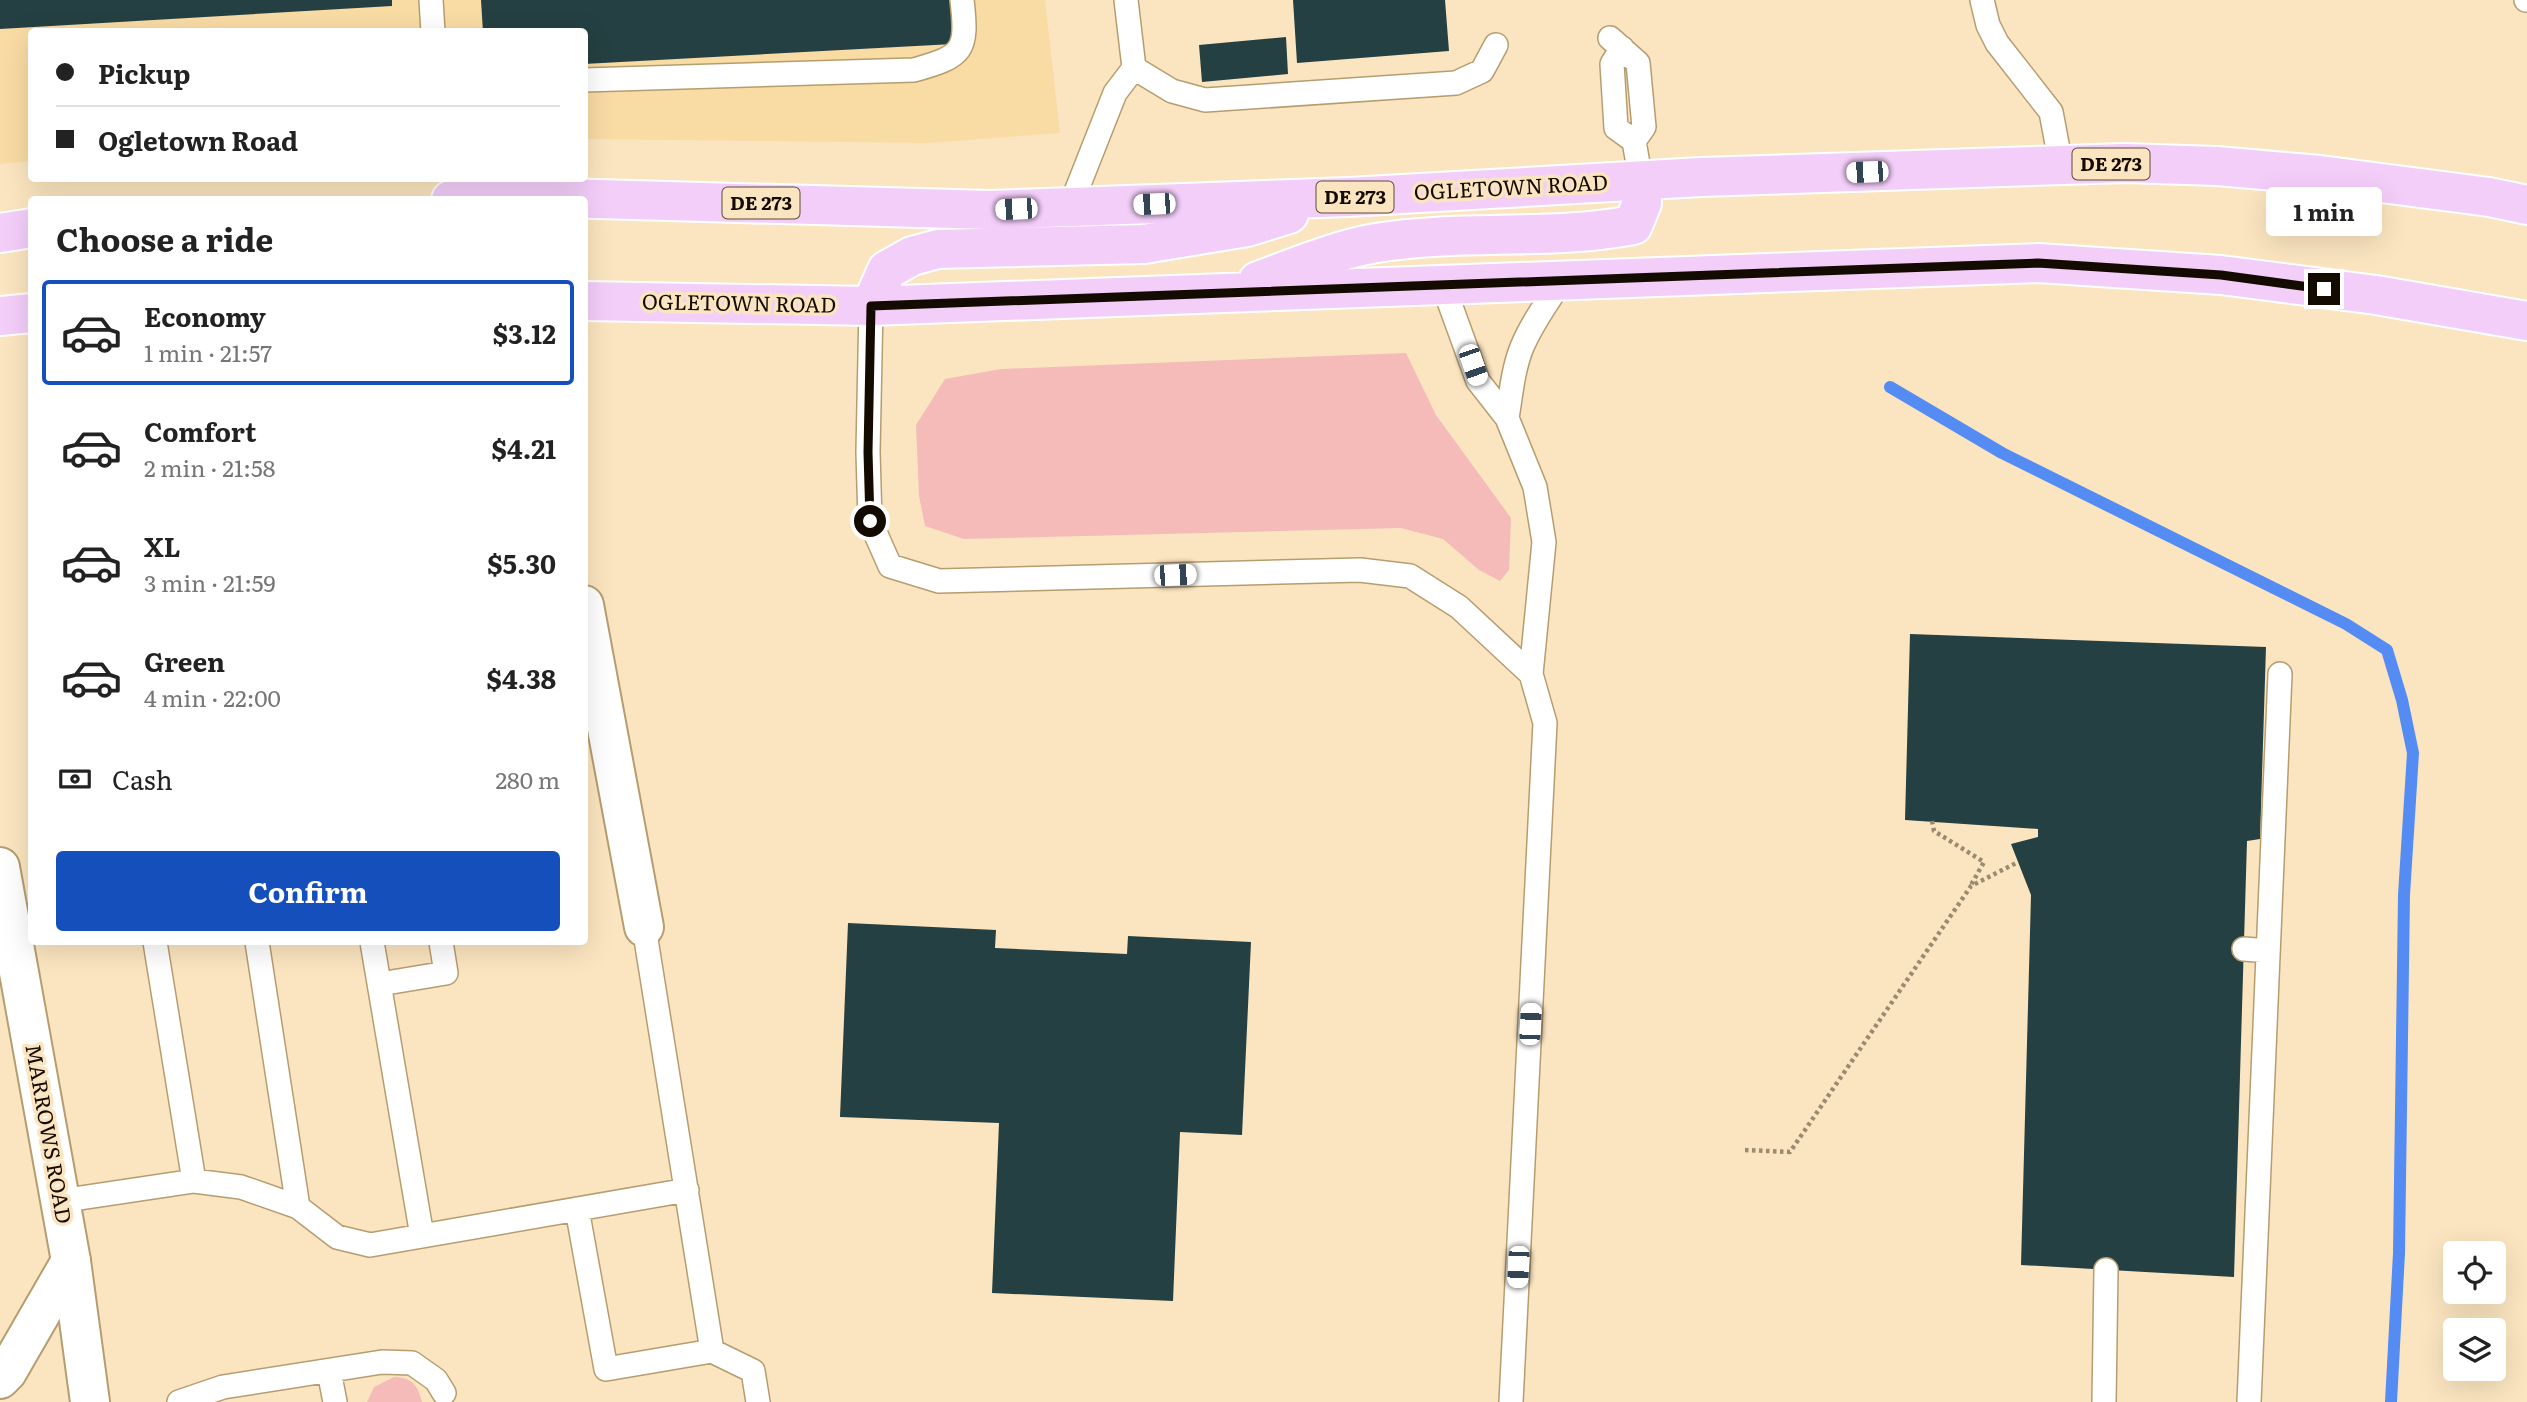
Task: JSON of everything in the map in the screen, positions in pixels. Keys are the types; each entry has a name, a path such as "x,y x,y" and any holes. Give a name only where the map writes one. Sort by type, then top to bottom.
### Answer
{"main road":[{"name":"OGLETOWN ROAD","path":"588,199 990,209 1349,197 1715,176 2124,163 2217,166 2320,176 2488,197 2527,205"},
{"path":"1223,293 1325,257 1375,243 1457,236 1602,231 1633,225 1642,203 1641,181"},
{"path":"871,306 887,270 912,256 938,249 1144,244 1247,227 1349,197"},
{"path":"2488,197 2527,197"},
{"path":"0,233 28,229"},
{"name":"OGLETOWN ROAD","path":"589,307 871,306 2038,263 2221,275 2375,295 2527,321"},
{"path":"0,316 28,313"}],"street":[{"path":"588,627 644,928"},
{"name":"MARROWS ROAD","path":"0,867 71,1261 90,1402"},
{"path":"0,1379 7,1373 71,1261"}],"lane":[{"path":"431,0 433,28"},
{"path":"588,80 914,70 947,61 961,47 965,26 962,0"},
{"path":"1070,207 1115,93 1134,68 1126,0"},
{"path":"1982,0 1988,24 1997,43 2051,112 2062,165"},
{"path":"1616,43 1638,63 1644,127 1634,141 1641,181"},
{"path":"1134,68 1172,91 1205,100 1456,83 1482,71 1496,45"},
{"path":"1507,418 1515,369 1522,347 1534,322 1562,280"},
{"path":"1443,285 1478,381 1507,418 1535,487 1544,542 1531,674 1545,723 1511,1402"},
{"path":"871,306 868,452 870,521 890,566 939,581 1360,570 1410,576 1459,607 1531,674"},
{"path":"2249,1402 2280,674"},
{"path":"644,928 712,1351"},
{"path":"155,945 194,1181"},
{"path":"257,945 298,1208"},
{"path":"374,945 422,1236"},
{"path":"380,984 446,973 441,945"},
{"path":"2244,949 2268,951"},
{"path":"60,1201 194,1181 241,1187 298,1208 337,1237 370,1245 687,1190"},
{"path":"578,1209 606,1369 712,1351 753,1371 758,1402"},
{"path":"2104,1402 2106,1270"},
{"path":"179,1402 223,1387 382,1362 412,1363 436,1380 444,1392"},
{"path":"330,1371 335,1402"}],"path":[{"path":"1745,1150 1790,1152 1971,886 1984,862 1934,831 1932,821"},
{"path":"1971,886 2018,862"}],"shaded area":[{"path":"0,0 1045,0 1060,133 928,143 588,139 588,28 28,28 28,161 0,164"},
{"path":"1406,353 1436,415 1511,518 1509,570 1500,581 1479,570 1443,539 1401,528 964,539 925,526 919,496 916,425 945,379 1001,369"},
{"path":"394,1377 410,1381 422,1402 367,1402 374,1387"}],"building":[{"path":"0,0 392,0 392,6 0,29"},
{"path":"481,0 950,0 953,44 588,64 588,28 483,28"},
{"path":"1293,0 1445,0 1449,51 1297,63"},
{"path":"1286,37 1288,74 1202,82 1199,45"},
{"path":"1910,634 2266,647 2260,839 2247,841 2234,1277 2021,1265 2031,895 2011,844 2038,837 2038,829 1905,820"},
{"path":"848,923 996,930 995,948 1127,954 1128,936 1251,942 1242,1135 1180,1132 1173,1301 992,1293 999,1123 840,1117"}],"waterway":[{"path":"1890,387 2002,453 2346,624 2387,650 2402,700 2413,753 2404,895 2399,1253 2391,1402"}],"route":[{"path":"870,521 868,452 871,306 1709,273 2038,263 2221,275 2324,289"}]}
